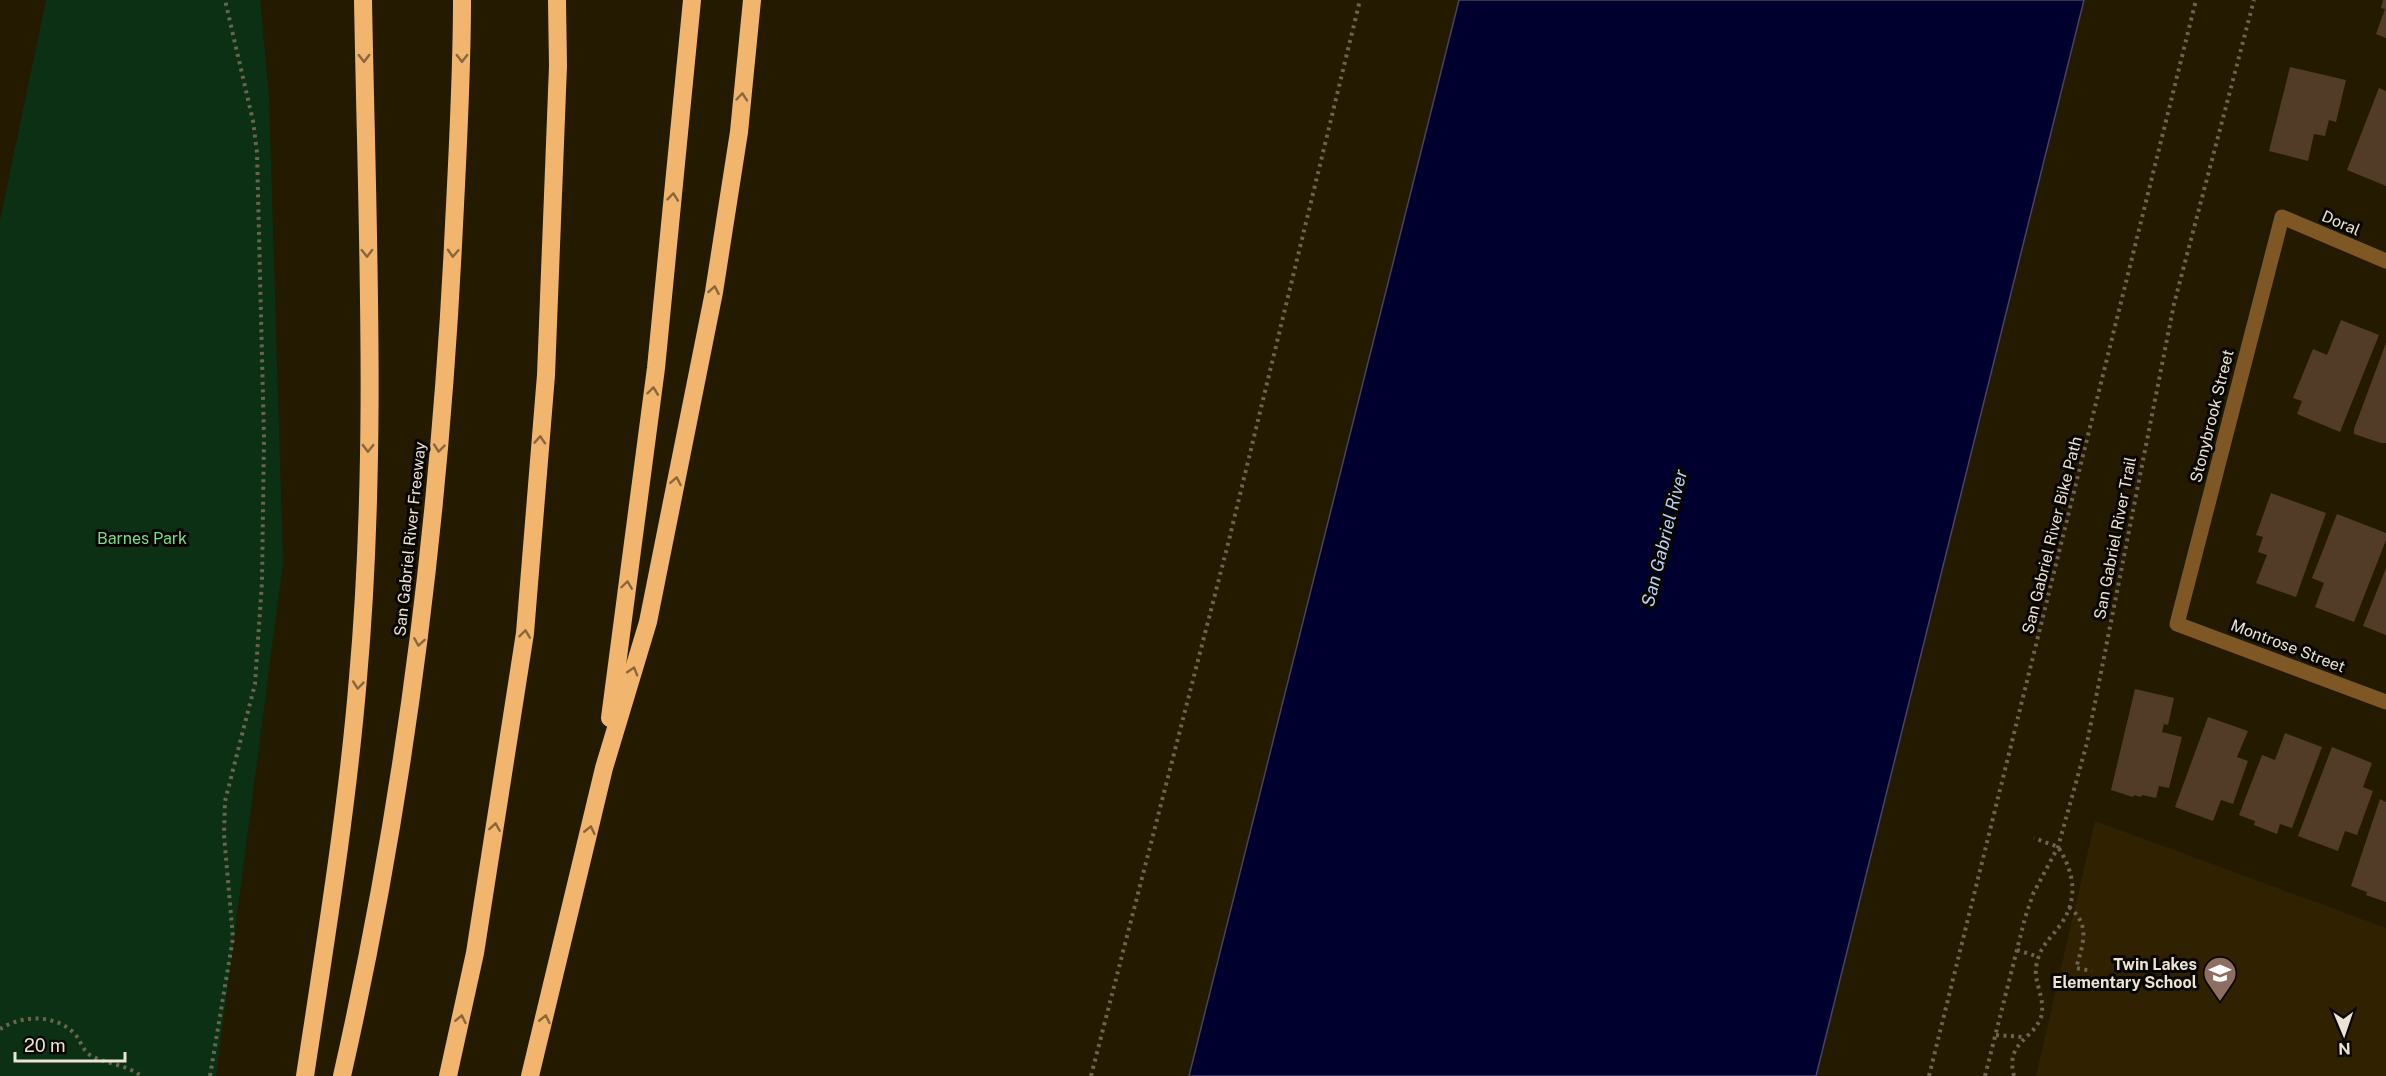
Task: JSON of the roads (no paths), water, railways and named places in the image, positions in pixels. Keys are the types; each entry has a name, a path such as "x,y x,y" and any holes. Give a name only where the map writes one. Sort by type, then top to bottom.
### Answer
{"highway":[{"path":"305,1076 342,828 359,666 368,505 369,367 363,0"},
{"name":"San Gabriel River Freeway","path":"342,1076 368,960 421,632 446,382 462,72 462,0"},
{"path":"448,1076 475,953 525,633 546,375 558,66 557,0"},
{"path":"604,768 656,368 692,0"},
{"path":"530,1076 604,768 648,622 714,292 739,132 752,0"}],"street":[{"name":"Doral","path":"2282,217 2386,261"},
{"name":"Stonybrook Street","path":"2177,624 2282,217"},
{"name":"Montrose Street","path":"2177,624 2386,702"}],"water":[{"name":"San Gabriel River","path":"1459,0 2084,0 1816,1076 1189,1076"}],"place":[{"name":"Twin Lakes Elementary School","path":"2220,1002"}],"park label":[{"name":"Barnes Park","path":"142,538"}]}
